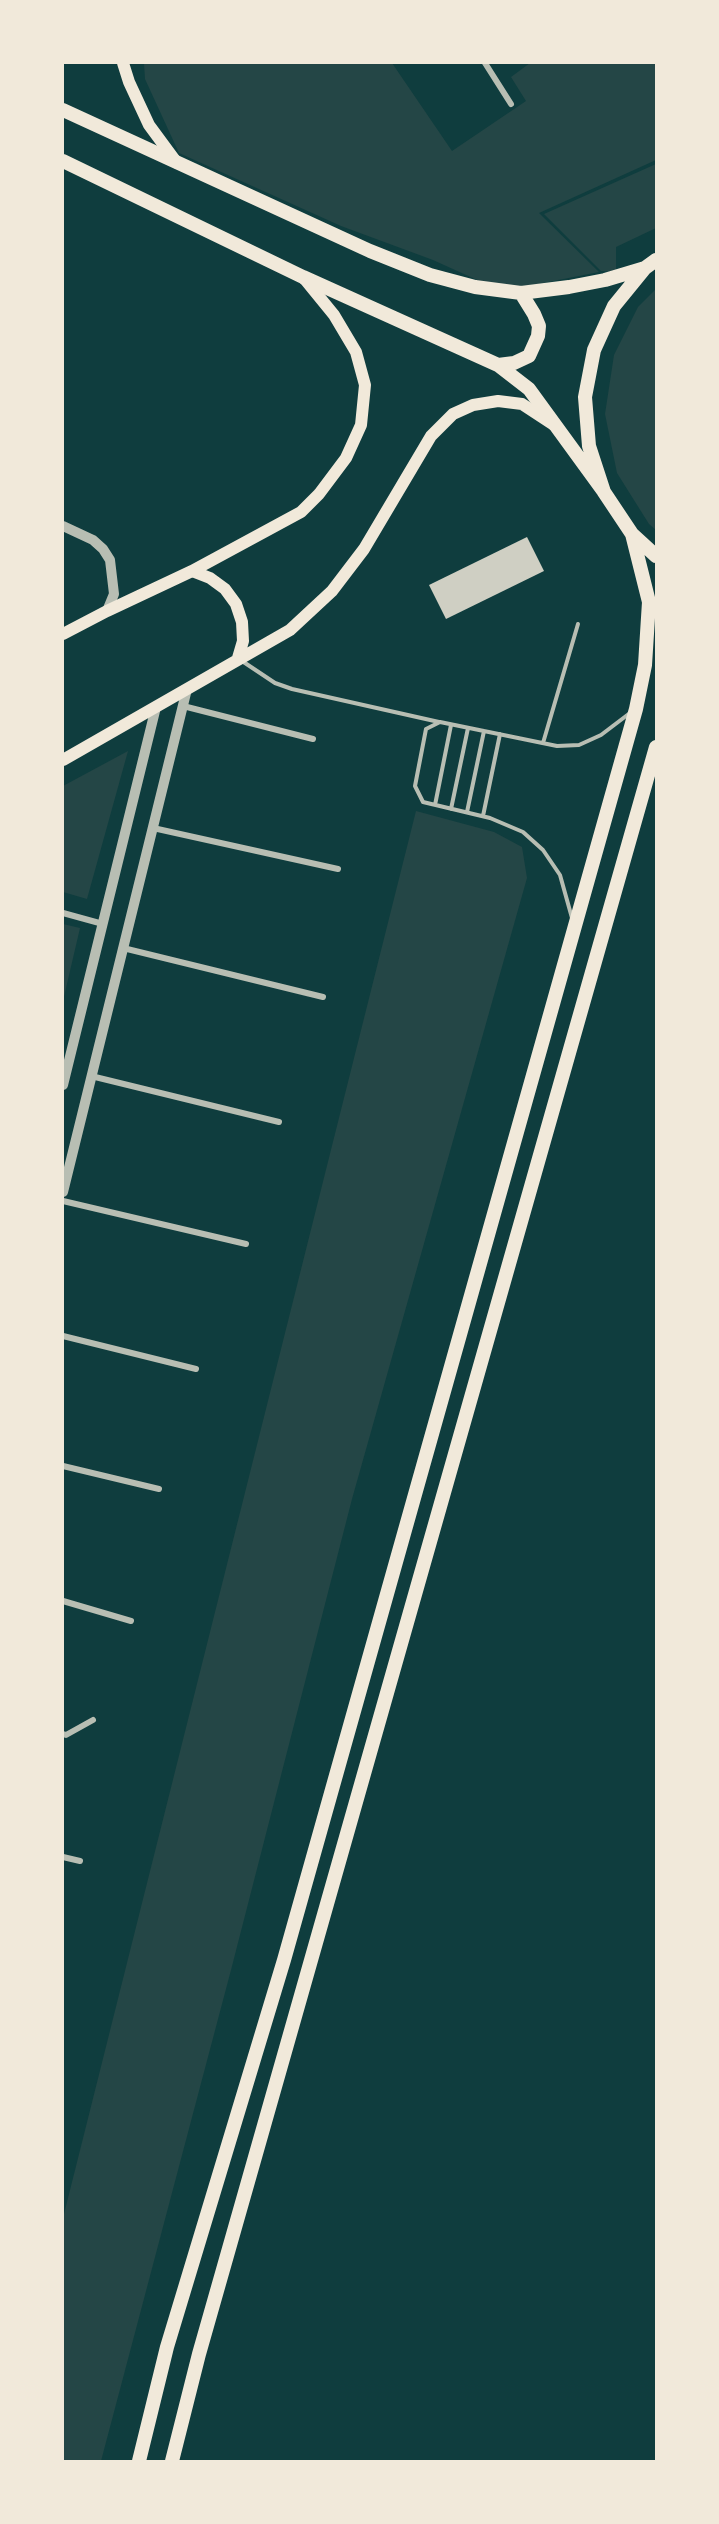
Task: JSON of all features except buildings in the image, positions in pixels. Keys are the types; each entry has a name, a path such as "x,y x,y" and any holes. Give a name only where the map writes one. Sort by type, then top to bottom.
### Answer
{"main road":[{"path":"123,63 129,82 149,125 177,164"},
{"path":"63,110 370,252 430,275 475,287 521,293 587,284 650,264"},
{"path":"63,161 303,277 498,365 529,389 632,534 656,556"},
{"path":"604,492 589,446 585,398 594,350 614,306 650,264"},
{"path":"63,634 107,610 192,571 301,512 319,494 346,458 361,424 365,385 356,352 334,315 303,277"},
{"path":"498,365 514,363 529,356 538,336 534,314 521,293"},
{"path":"63,760 237,658 290,630 332,591 364,549 431,436 453,414 473,405 498,401 522,404 556,426"},
{"path":"139,2461 167,2347 284,1960 636,709 645,664 649,602 632,534"},
{"path":"192,571 210,578 225,589 236,604 242,622 243,640 237,658"},
{"path":"172,2461 199,2354 656,747"}],"street":[{"path":"486,63 511,104"},
{"path":"63,526 93,540 103,549 110,561 114,594 107,610"},
{"path":"63,1192 187,689"},
{"path":"63,1085 156,706"},
{"path":"183,706 313,739"},
{"path":"153,828 338,869"},
{"path":"63,914 103,924"},
{"path":"123,948 323,997"},
{"path":"92,1076 279,1122"},
{"path":"63,1200 246,1245"},
{"path":"63,1336 196,1369"},
{"path":"63,1466 159,1489"},
{"path":"63,1601 131,1620"},
{"path":"63,1734 66,1735 93,1720"},
{"path":"63,1857 80,1861"}],"lane":[{"path":"543,743 578,624"},
{"path":"237,658 275,683 292,689 557,746 579,745 601,735 636,709"},
{"path":"440,722 426,729 415,786 423,802 483,816 523,832 543,850 560,875 574,927"},
{"path":"435,805 452,725"},
{"path":"451,808 468,728"},
{"path":"467,813 484,731"},
{"path":"483,816 500,734"}],"shaded area":[{"path":"144,63 392,63 452,151 526,101 511,77 530,63 656,63 656,160 539,213 599,272 514,287 486,284 433,260 341,226 179,153 145,79"},
{"path":"656,164 656,228 616,247 616,272 601,271 544,214"},
{"path":"656,289 656,530 649,524 617,473 605,414 614,355 638,307"},
{"path":"128,751 87,899 63,892 63,786"},
{"path":"416,811 494,832 522,847 527,878 352,1499 231,1970 101,2461 63,2461 63,2218"},
{"path":"63,924 80,928 63,1001"}]}
